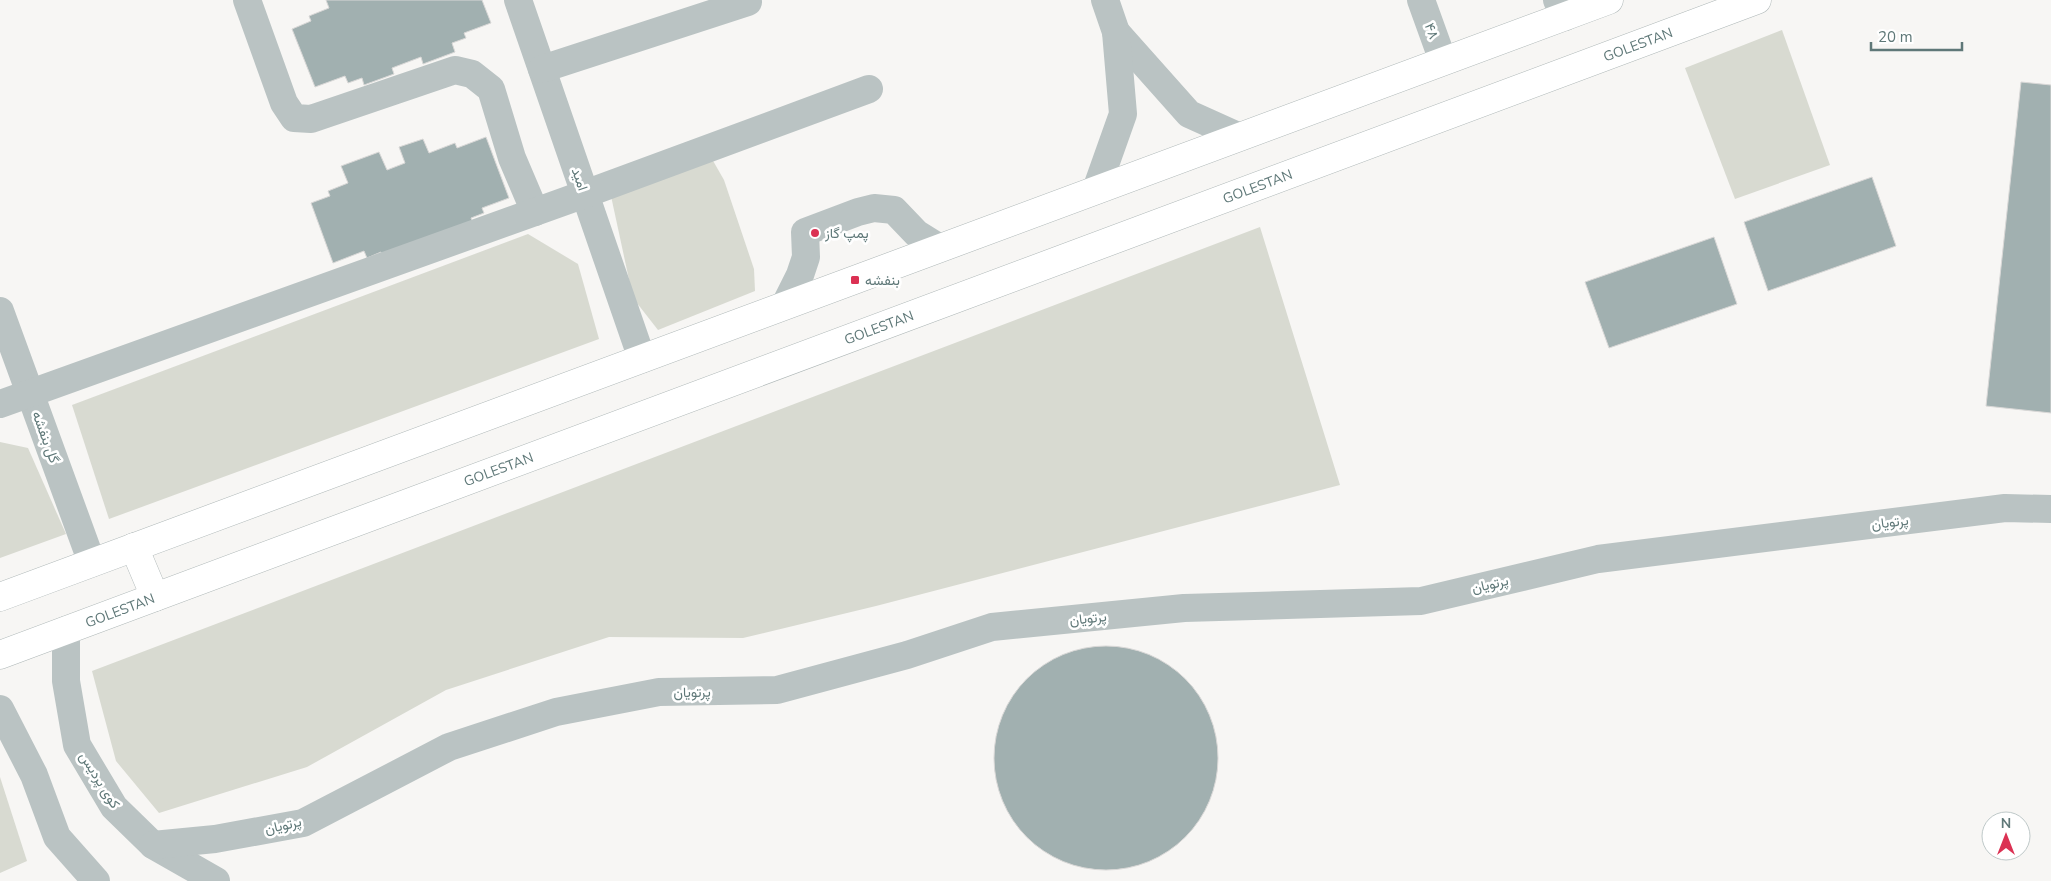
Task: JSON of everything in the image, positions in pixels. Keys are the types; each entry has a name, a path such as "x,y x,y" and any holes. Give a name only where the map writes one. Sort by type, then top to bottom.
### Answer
{"main road":[{"path":"0,597 1443,62 1561,8 1609,0"},
{"name":"GOLESTAN","path":"0,655 1757,0"},
{"path":"134,547 155,597"}],"street":[{"path":"247,0 284,103 294,118 312,119 454,70 472,74 491,89 515,167 535,212"},
{"name":"امید","path":"518,0 642,358"},
{"path":"1096,190 1123,114 1116,32 1105,0"},
{"name":"۴۸","path":"1421,0 1443,62"},
{"path":"542,69 748,2"},
{"path":"1116,32 1189,114 1240,137"},
{"path":"0,404 585,194 869,89"},
{"path":"785,306 800,275 806,257 805,232 858,212 874,208 894,210 916,233 940,248"},
{"name":"گل بنفشه","path":"0,311 92,563"},
{"name":"پرتویان","path":"153,844 215,839 302,823 449,747 556,712 659,692 777,690 907,655 992,627 1184,608 1422,600 1598,559 2005,508 2051,509"},
{"name":"کوی پردیس","path":"66,630 66,681 78,745 114,807 153,844 216,881"},
{"path":"0,709 34,775 57,837 70,881"},
{"path":"57,837 96,881"}],"shaded area":[{"path":"1782,30 1830,165 1735,199 1685,68"},
{"path":"712,159 724,180 754,269 755,291 658,330 633,298 611,196"},
{"path":"1260,227 1340,485 876,606 743,638 609,637 446,690 307,767 159,813 116,761 92,671"},
{"path":"528,234 578,264 599,339 109,519 72,405"},
{"path":"0,442 28,448 66,534 0,558"},
{"path":"0,777 27,861 0,873"}],"building":[{"path":"326,0 482,0 491,23 464,33 466,38 452,43 455,52 423,64 421,57 392,68 394,74 364,85 362,78 348,83 345,76 315,87 292,29 311,21 309,16 329,8"},
{"path":"2021,82 2051,85 2051,413 1986,406"},
{"path":"486,137 509,198 482,208 484,213 471,218 474,227 383,260 381,252 367,258 364,251 333,263 311,203 330,196 328,191 348,183 341,166 379,152 387,170 405,163 399,147 423,139 429,153 455,143 457,148"},
{"path":"1872,177 1896,246 1768,291 1744,222"},
{"path":"1714,237 1737,304 1609,348 1585,282"},
{"path":"1095,646 1117,646 1149,654 1159,659 1177,671 1193,687 1210,715 1216,736 1218,758 1216,780 1210,801 1193,829 1177,845 1149,862 1117,870 1095,870 1063,862 1053,857 1035,845 1019,829 1002,801 994,769 994,747 1002,715 1007,705 1019,687 1035,671 1063,654"}],"place":[{"name":"پمپ گاز","path":"815,233"},
{"name":"بنفشه","path":"855,280"}]}
